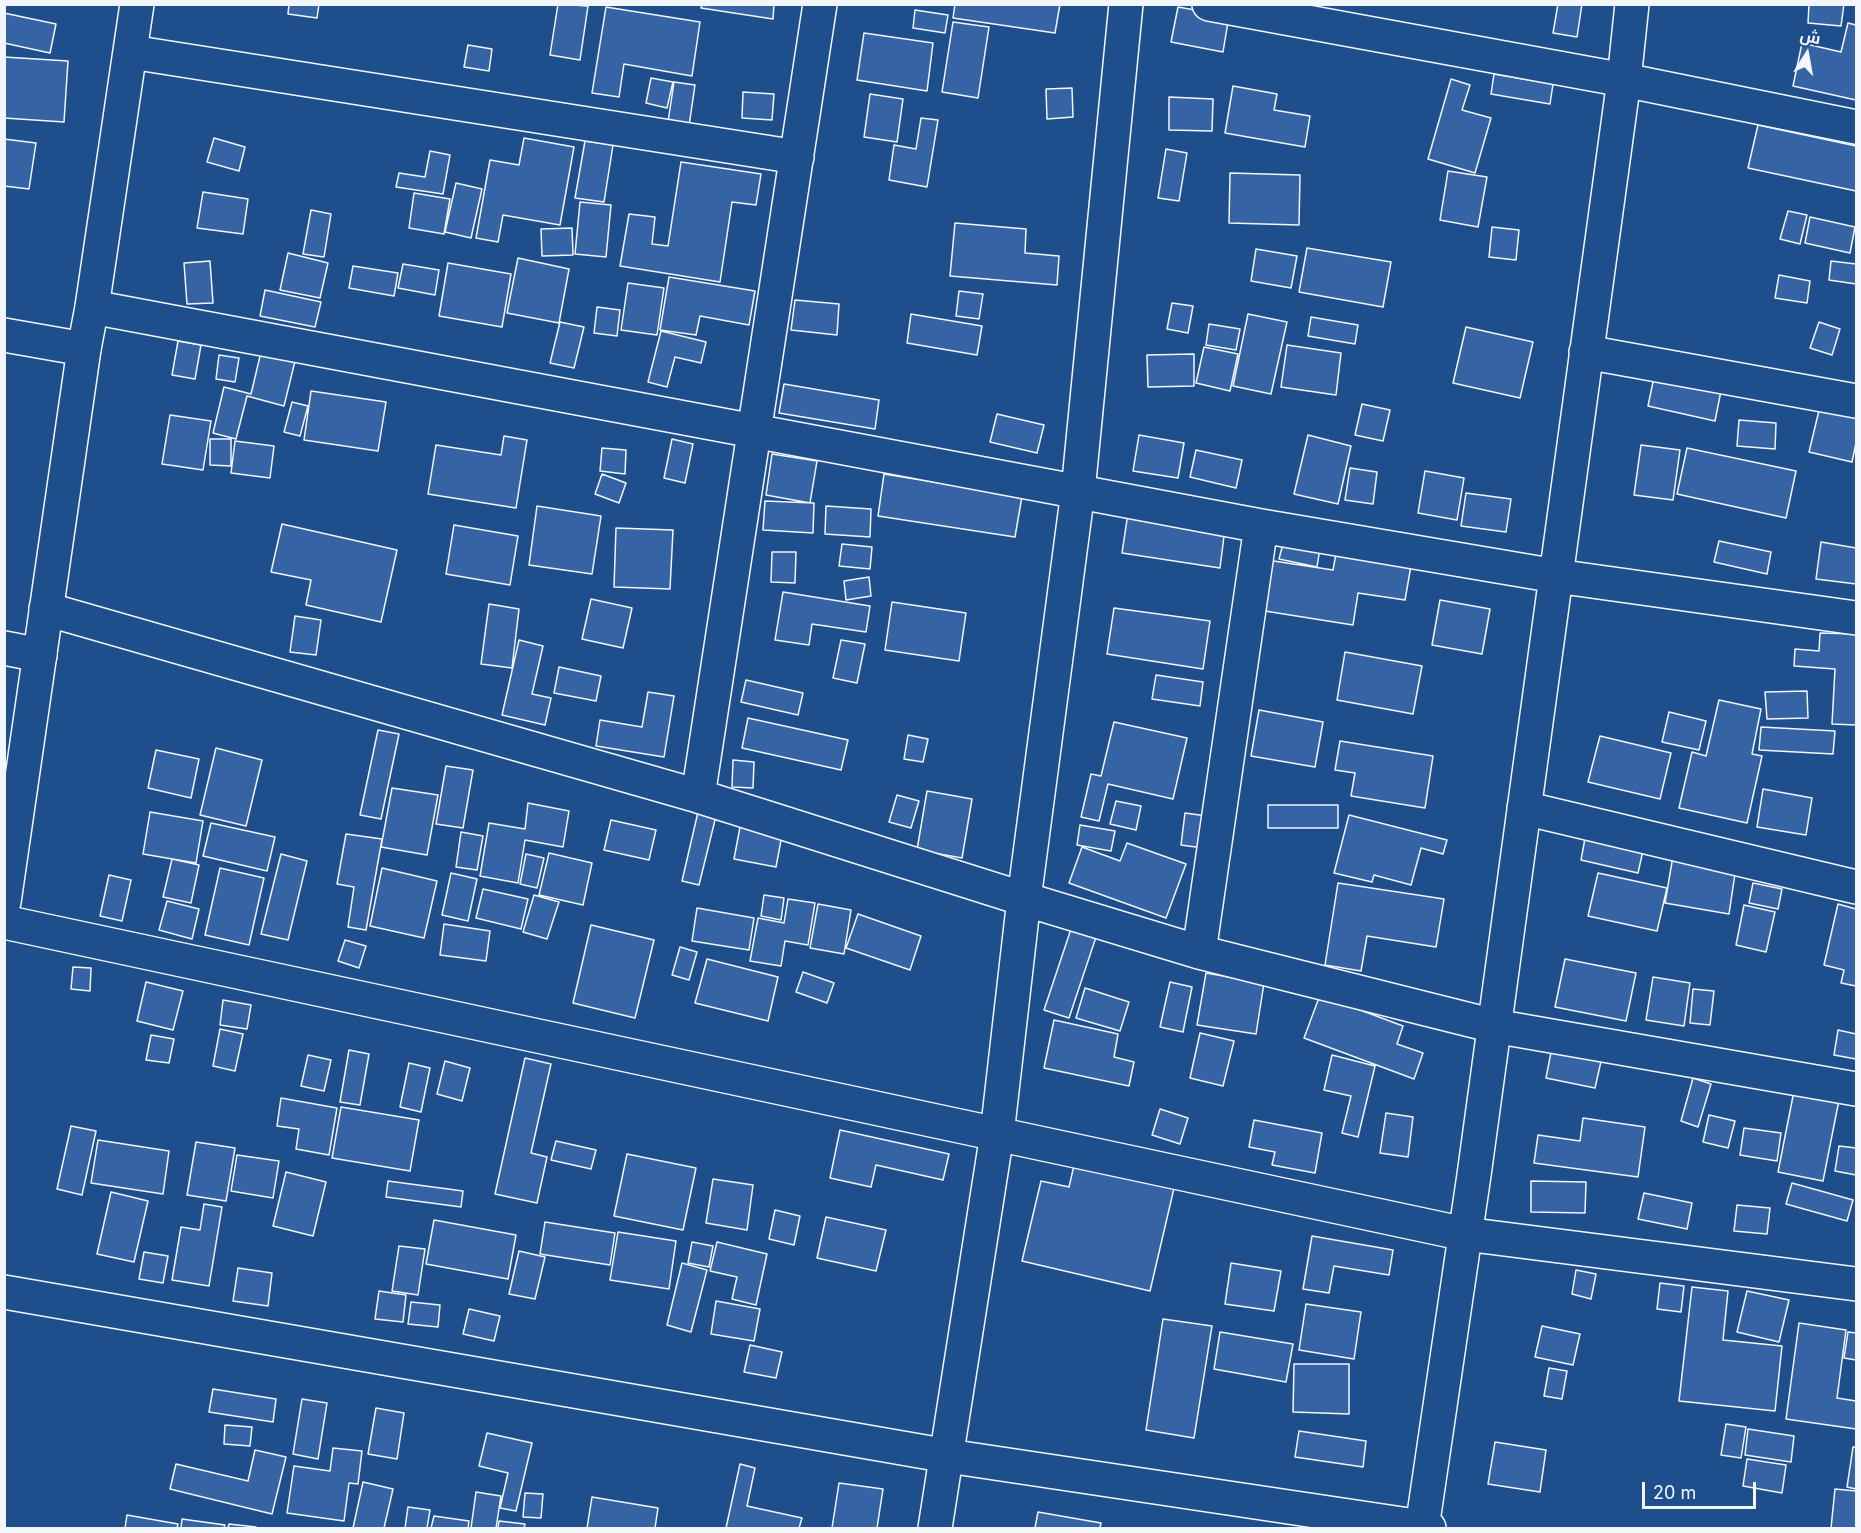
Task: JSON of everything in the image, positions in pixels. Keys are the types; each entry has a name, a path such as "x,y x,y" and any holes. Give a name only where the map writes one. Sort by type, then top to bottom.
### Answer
{"street":[{"path":"137,4 84,349 5,903 997,1134 1465,1234 1857,1284"},
{"path":"698,796 820,4"},
{"path":"935,1528 997,1134 1024,899 1078,491 1126,4"},
{"path":"1209,4 1624,80 1857,127"},
{"path":"4,1292 948,1456 1425,1528 1557,576 1624,80 1632,4"},
{"path":"131,52 797,157"},
{"path":"92,307 1261,526 1557,576 1857,618"},
{"path":"4,335 84,349"},
{"path":"1586,352 1857,401"},
{"path":"1199,952 1261,526"},
{"path":"46,609 698,796 1199,952 1494,1026 1857,1089"},
{"path":"4,648 40,655"},
{"path":"1524,808 1857,886"}],"building":[{"path":"289,4 319,4 317,18 288,14"},
{"path":"558,4 588,6 580,60 550,55"},
{"path":"702,4 774,4 773,19 701,8"},
{"path":"955,4 1060,4 1055,33 953,18"},
{"path":"1558,4 1582,4 1577,37 1553,33"},
{"path":"1809,4 1844,4 1841,26 1808,23"},
{"path":"606,7 700,22 692,76 624,64 619,97 592,93"},
{"path":"1178,7 1229,16 1223,52 1171,42"},
{"path":"915,10 948,15 945,33 913,28"},
{"path":"4,13 56,24 50,53 4,43"},
{"path":"953,22 989,27 978,98 942,92"},
{"path":"1848,23 1856,25 1856,100 1793,86 1802,43 1841,52"},
{"path":"864,33 933,43 927,91 857,80"},
{"path":"468,45 492,49 489,71 464,67"},
{"path":"4,57 68,61 64,122 4,118"},
{"path":"1494,74 1553,84 1550,104 1491,94"},
{"path":"651,78 673,82 667,108 646,103"},
{"path":"1451,79 1470,85 1462,110 1491,118 1475,173 1428,159"},
{"path":"674,82 695,85 689,126 668,122"},
{"path":"1233,86 1277,94 1274,110 1310,116 1305,147 1225,133"},
{"path":"1072,88 1073,117 1047,119 1046,89"},
{"path":"743,92 774,94 772,120 742,118"},
{"path":"870,94 903,99 897,142 864,137"},
{"path":"1169,97 1213,99 1212,131 1169,130"},
{"path":"921,118 938,120 927,187 889,180 894,145 916,149"},
{"path":"1758,125 1856,146 1856,191 1748,168"},
{"path":"214,138 245,147 239,171 207,162"},
{"path":"524,138 574,147 560,225 503,215 498,242 476,238 490,160 519,165"},
{"path":"4,139 36,143 29,189 4,186"},
{"path":"585,141 613,145 604,202 575,198"},
{"path":"1166,149 1187,153 1179,201 1158,198"},
{"path":"430,151 450,155 443,194 396,187 399,173 425,177"},
{"path":"681,162 761,174 756,205 732,202 720,282 620,266 629,214 655,217 652,244 668,246"},
{"path":"1448,171 1487,177 1478,227 1440,220"},
{"path":"1230,173 1300,175 1299,225 1229,223"},
{"path":"456,183 482,189 471,238 445,232"},
{"path":"203,192 248,199 243,234 197,228"},
{"path":"414,193 450,199 444,234 409,228"},
{"path":"580,202 611,205 606,257 575,254"},
{"path":"311,210 331,214 324,257 303,254"},
{"path":"1788,211 1807,215 1800,244 1780,239"},
{"path":"1810,217 1855,227 1850,253 1805,243"},
{"path":"955,223 1026,229 1025,253 1059,256 1057,285 950,276"},
{"path":"1492,227 1519,230 1516,260 1489,257"},
{"path":"572,228 573,255 542,256 541,229"},
{"path":"1307,248 1391,262 1383,307 1299,292"},
{"path":"1256,249 1297,256 1291,288 1251,281"},
{"path":"288,253 328,263 320,298 280,290"},
{"path":"518,258 569,269 559,323 507,313"},
{"path":"210,261 213,303 187,304 184,263"},
{"path":"1831,261 1856,264 1856,284 1829,280"},
{"path":"448,263 511,274 502,327 439,316"},
{"path":"403,264 439,270 435,295 398,288"},
{"path":"353,266 398,273 394,296 349,288"},
{"path":"1779,275 1810,281 1807,303 1775,298"},
{"path":"669,277 755,291 749,325 700,316 696,335 660,330"},
{"path":"628,283 664,288 657,335 621,330"},
{"path":"265,290 321,302 315,327 260,316"},
{"path":"959,291 983,294 979,319 956,316"},
{"path":"795,300 839,304 837,335 791,330"},
{"path":"1172,303 1193,306 1188,333 1167,329"},
{"path":"597,307 620,310 617,336 594,333"},
{"path":"911,314 982,326 977,355 907,343"},
{"path":"1248,314 1287,322 1271,394 1233,386"},
{"path":"1311,317 1358,325 1355,344 1308,336"},
{"path":"560,322 584,327 574,368 550,363"},
{"path":"1819,322 1840,329 1832,355 1810,348"},
{"path":"1209,324 1240,329 1236,350 1206,345"},
{"path":"1466,327 1533,342 1520,398 1453,383"},
{"path":"661,331 706,342 701,363 675,357 667,387 648,382"},
{"path":"178,341 201,345 195,379 172,375"},
{"path":"1287,345 1341,353 1336,395 1281,387"},
{"path":"1204,347 1238,354 1230,391 1196,383"},
{"path":"261,352 295,361 284,406 247,396 236,439 213,433 224,387 251,394"},
{"path":"1194,354 1194,386 1148,387 1147,355"},
{"path":"219,355 239,358 235,382 216,379"},
{"path":"1655,372 1722,386 1715,421 1648,406"},
{"path":"784,384 879,400 875,429 779,413"},
{"path":"311,391 386,402 378,451 304,440"},
{"path":"1822,398 1856,406 1856,443 1852,462 1809,452"},
{"path":"292,402 308,406 300,436 284,432"},
{"path":"1362,404 1390,410 1383,441 1355,435"},
{"path":"997,414 1044,425 1037,453 990,442"},
{"path":"170,415 211,421 203,470 162,464"},
{"path":"1739,420 1776,423 1775,449 1737,446"},
{"path":"1139,435 1184,443 1178,478 1133,471"},
{"path":"1308,435 1351,446 1338,504 1294,494"},
{"path":"504,436 527,440 516,508 428,494 436,445 501,455"},
{"path":"210,439 231,439 231,466 210,465"},
{"path":"672,439 693,444 685,483 664,478"},
{"path":"235,441 274,446 270,478 231,473"},
{"path":"1641,445 1680,450 1673,500 1634,495"},
{"path":"602,448 626,450 625,474 600,471"},
{"path":"1687,448 1796,471 1786,518 1677,494"},
{"path":"1196,450 1242,460 1236,488 1190,477"},
{"path":"772,454 817,461 810,503 766,495"},
{"path":"1350,468 1377,472 1373,504 1345,500"},
{"path":"1425,471 1464,478 1457,520 1418,513"},
{"path":"602,474 626,483 619,503 595,494"},
{"path":"884,474 1022,496 1015,537 878,516"},
{"path":"1466,493 1511,499 1506,532 1461,526"},
{"path":"765,501 814,503 813,533 763,530"},
{"path":"537,506 601,516 592,574 529,565"},
{"path":"826,506 871,509 870,537 825,534"},
{"path":"1128,513 1225,528 1220,568 1122,553"},
{"path":"282,524 397,550 381,622 306,605 311,580 271,572"},
{"path":"454,525 518,536 510,585 446,574"},
{"path":"616,528 673,530 670,589 614,587"},
{"path":"1284,540 1320,548 1317,567 1279,559"},
{"path":"1719,541 1771,552 1767,574 1714,562"},
{"path":"1821,542 1856,548 1856,584 1816,579"},
{"path":"842,544 872,547 870,569 839,566"},
{"path":"1337,548 1412,560 1405,600 1358,593 1353,625 1246,608 1254,558 1333,570"},
{"path":"772,552 796,552 795,583 771,582"},
{"path":"869,577 871,596 846,600 844,581"},
{"path":"783,592 870,606 866,632 812,624 809,645 775,640"},
{"path":"591,599 632,608 623,648 582,639"},
{"path":"1440,600 1490,609 1482,654 1432,645"},
{"path":"892,602 966,613 959,661 885,650"},
{"path":"489,604 519,609 512,668 481,664"},
{"path":"1114,608 1210,621 1203,669 1107,654"},
{"path":"295,616 321,620 316,655 290,652"},
{"path":"1820,633 1856,634 1856,725 1832,724 1835,669 1794,666 1795,649 1819,651"},
{"path":"519,640 543,646 532,694 551,698 545,725 502,715"},
{"path":"841,640 865,644 857,683 833,678"},
{"path":"1345,652 1422,666 1413,714 1337,700"},
{"path":"559,667 601,676 596,701 554,693"},
{"path":"1156,675 1203,682 1200,706 1152,699"},
{"path":"746,680 803,693 798,715 741,702"},
{"path":"1807,691 1808,718 1767,719 1765,692"},
{"path":"648,692 674,696 664,757 596,746 600,720 642,727"},
{"path":"1719,700 1761,709 1752,754 1762,756 1747,823 1679,808 1692,752 1706,756"},
{"path":"1259,710 1323,722 1315,767 1251,756"},
{"path":"1669,712 1706,721 1699,750 1662,742"},
{"path":"748,718 848,740 841,770 742,748"},
{"path":"1114,722 1187,738 1173,799 1108,784 1099,821 1081,817 1091,774 1101,776"},
{"path":"1761,727 1835,731 1833,754 1759,750"},
{"path":"378,730 399,734 381,819 360,815"},
{"path":"908,735 928,739 923,762 904,759"},
{"path":"1600,736 1671,753 1660,799 1588,782"},
{"path":"1340,741 1433,756 1425,808 1351,796 1355,773 1335,770"},
{"path":"216,748 262,760 246,826 200,815"},
{"path":"156,750 199,759 191,798 148,788"},
{"path":"733,760 754,762 753,788 732,787"},
{"path":"446,766 473,770 463,828 436,824"},
{"path":"392,788 438,795 427,855 381,847"},
{"path":"1763,789 1812,798 1806,835 1757,827"},
{"path":"927,791 972,799 962,858 917,850"},
{"path":"897,795 919,801 911,828 889,822"},
{"path":"1116,801 1141,806 1136,830 1110,824"},
{"path":"528,803 569,811 563,847 525,840 518,883 480,876 489,823 525,829"},
{"path":"1268,805 1338,805 1338,828 1268,828"},
{"path":"150,812 203,821 196,863 143,854"},
{"path":"698,812 716,816 699,885 682,881"},
{"path":"1185,813 1207,816 1203,848 1181,845"},
{"path":"1349,815 1447,840 1443,854 1421,848 1411,885 1374,875 1372,882 1334,873"},
{"path":"611,820 656,830 649,860 604,850"},
{"path":"211,823 275,837 267,871 203,856"},
{"path":"1080,825 1115,831 1111,851 1077,845"},
{"path":"740,827 782,835 776,867 734,859"},
{"path":"461,832 483,836 477,870 456,867"},
{"path":"1586,833 1644,846 1638,873 1581,860"},
{"path":"346,834 382,839 366,930 348,927 354,887 337,884"},
{"path":"1127,843 1186,864 1166,918 1069,883 1082,847 1120,861"},
{"path":"549,853 592,863 583,905 539,895"},
{"path":"281,854 307,861 288,940 261,934"},
{"path":"526,854 544,858 537,888 520,884"},
{"path":"1673,856 1736,867 1729,914 1665,903"},
{"path":"172,859 199,865 191,903 163,897"},
{"path":"220,868 264,878 249,945 205,935"},
{"path":"382,868 437,881 424,938 370,926"},
{"path":"451,873 477,879 468,921 442,915"},
{"path":"1598,873 1667,888 1657,931 1588,916"},
{"path":"109,875 131,880 122,921 100,916"},
{"path":"1338,883 1444,899 1436,947 1367,936 1361,971 1325,965"},
{"path":"1753,883 1782,889 1778,909 1749,903"},
{"path":"483,889 528,899 521,929 476,918"},
{"path":"534,895 559,902 547,939 523,932"},
{"path":"764,895 784,898 781,920 761,916"},
{"path":"788,899 815,903 808,945 785,941 781,966 750,961 758,918 784,923"},
{"path":"167,901 199,909 192,939 159,930"},
{"path":"818,904 851,910 844,954 810,948"},
{"path":"1838,904 1856,909 1856,986 1841,983 1844,970 1824,965"},
{"path":"1744,905 1775,912 1766,952 1736,945"},
{"path":"697,908 754,918 749,950 692,941"},
{"path":"858,914 921,936 910,970 846,948"},
{"path":"444,924 490,931 486,961 440,955"},
{"path":"591,925 654,940 635,1018 573,1003"},
{"path":"1071,929 1096,937 1069,1018 1044,1010"},
{"path":"345,940 366,946 359,968 338,961"},
{"path":"680,947 697,952 689,980 672,975"},
{"path":"707,959 778,977 768,1021 695,1003"},
{"path":"1565,959 1636,973 1626,1021 1555,1007"},
{"path":"73,967 91,968 90,991 71,989"},
{"path":"803,972 834,983 827,1003 796,992"},
{"path":"1206,973 1264,983 1256,1034 1197,1025"},
{"path":"1653,977 1690,983 1684,1026 1646,1020"},
{"path":"146,982 183,991 173,1030 137,1021"},
{"path":"1170,982 1192,987 1183,1032 1160,1027"},
{"path":"1085,988 1129,1002 1120,1031 1076,1018"},
{"path":"1693,989 1714,991 1710,1025 1690,1023"},
{"path":"1320,995 1403,1026 1397,1044 1423,1053 1414,1079 1304,1038"},
{"path":"223,1000 251,1005 247,1029 220,1025"},
{"path":"1054,1020 1118,1034 1114,1057 1134,1062 1129,1086 1044,1068"},
{"path":"220,1029 243,1034 235,1071 213,1066"},
{"path":"1838,1030 1856,1034 1856,1059 1834,1055"},
{"path":"1200,1033 1234,1041 1223,1086 1190,1078"},
{"path":"151,1035 174,1039 169,1063 146,1060"},
{"path":"1552,1047 1602,1057 1595,1088 1546,1078"},
{"path":"349,1050 369,1054 360,1105 340,1102"},
{"path":"308,1055 331,1060 324,1091 301,1086"},
{"path":"1332,1055 1375,1066 1358,1137 1342,1133 1351,1096 1324,1090"},
{"path":"525,1058 551,1064 531,1153 547,1157 537,1203 495,1194"},
{"path":"445,1061 470,1068 462,1101 437,1094"},
{"path":"409,1063 430,1068 421,1112 400,1107"},
{"path":"1693,1078 1711,1084 1698,1127 1681,1121"},
{"path":"1794,1091 1839,1100 1823,1181 1778,1172"},
{"path":"281,1098 337,1108 329,1155 296,1149 299,1129 277,1126"},
{"path":"341,1107 419,1120 410,1171 332,1158"},
{"path":"1160,1109 1188,1118 1180,1144 1152,1135"},
{"path":"1386,1113 1413,1117 1408,1157 1380,1153"},
{"path":"1709,1115 1735,1121 1728,1148 1703,1142"},
{"path":"1583,1118 1645,1127 1638,1177 1534,1163 1538,1135 1580,1141"},
{"path":"1254,1120 1322,1133 1315,1173 1272,1165 1275,1152 1249,1147"},
{"path":"71,1126 96,1131 82,1195 57,1189"},
{"path":"1744,1128 1781,1133 1777,1161 1740,1155"},
{"path":"840,1130 949,1154 943,1180 876,1165 871,1187 830,1178"},
{"path":"98,1140 169,1151 163,1194 91,1183"},
{"path":"556,1141 596,1150 591,1169 551,1160"},
{"path":"196,1142 235,1148 226,1201 187,1195"},
{"path":"1839,1146 1856,1148 1856,1175 1835,1171"},
{"path":"1078,1148 1178,1171 1150,1291 1022,1261 1041,1181 1069,1187"},
{"path":"627,1154 696,1168 683,1230 614,1216"},
{"path":"237,1155 279,1161 273,1198 231,1191"},
{"path":"286,1172 326,1182 313,1236 273,1226"},
{"path":"713,1179 753,1185 747,1230 706,1223"},
{"path":"388,1181 463,1191 461,1207 386,1197"},
{"path":"1531,1181 1586,1182 1585,1213 1531,1212"},
{"path":"1792,1183 1853,1200 1847,1221 1786,1204"},
{"path":"111,1192 148,1201 134,1262 97,1254"},
{"path":"1644,1193 1692,1203 1687,1229 1638,1219"},
{"path":"204,1204 222,1207 209,1286 172,1280 181,1227 200,1230"},
{"path":"1737,1205 1770,1208 1767,1234 1734,1231"},
{"path":"775,1210 800,1216 794,1245 769,1239"},
{"path":"826,1217 886,1230 876,1271 817,1258"},
{"path":"434,1220 516,1235 508,1279 426,1264"},
{"path":"545,1222 615,1233 610,1265 540,1254"},
{"path":"618,1232 676,1241 669,1289 610,1280"},
{"path":"1312,1236 1393,1250 1389,1275 1334,1266 1329,1293 1303,1289"},
{"path":"692,1242 713,1246 709,1267 688,1263"},
{"path":"717,1242 767,1254 756,1305 732,1299 737,1277 710,1271"},
{"path":"399,1246 425,1249 418,1295 392,1291"},
{"path":"519,1251 545,1257 535,1299 509,1294"},
{"path":"144,1252 168,1256 163,1283 139,1279"},
{"path":"682,1263 707,1270 691,1332 667,1325"},
{"path":"1231,1263 1281,1271 1274,1311 1225,1304"},
{"path":"238,1268 272,1273 268,1306 233,1301"},
{"path":"1576,1270 1596,1274 1591,1299 1572,1294"},
{"path":"1660,1283 1684,1286 1681,1312 1657,1309"},
{"path":"1692,1287 1728,1291 1723,1340 1782,1346 1775,1411 1679,1401"},
{"path":"379,1291 406,1295 403,1322 375,1319"},
{"path":"1747,1291 1789,1300 1779,1342 1737,1332"},
{"path":"716,1301 760,1309 754,1341 711,1334"},
{"path":"411,1302 440,1305 438,1327 408,1324"},
{"path":"1306,1304 1361,1312 1354,1359 1299,1350"},
{"path":"469,1309 500,1316 494,1341 463,1334"},
{"path":"1163,1319 1212,1326 1194,1438 1146,1430"},
{"path":"1799,1323 1846,1330 1837,1398 1856,1401 1856,1429 1786,1419"},
{"path":"1542,1326 1580,1334 1573,1365 1535,1357"},
{"path":"1220,1332 1293,1344 1286,1382 1214,1369"},
{"path":"1848,1332 1856,1333 1856,1360 1844,1358"},
{"path":"750,1345 782,1352 776,1378 744,1372"},
{"path":"1294,1364 1349,1364 1349,1414 1293,1412"},
{"path":"1549,1368 1567,1371 1562,1399 1544,1396"},
{"path":"213,1389 276,1399 273,1422 209,1412"},
{"path":"302,1399 327,1403 318,1459 293,1454"},
{"path":"376,1408 404,1413 397,1459 368,1454"},
{"path":"1726,1424 1746,1427 1741,1458 1721,1455"},
{"path":"225,1425 252,1427 250,1446 224,1444"},
{"path":"1748,1429 1794,1436 1791,1462 1745,1455"},
{"path":"1299,1431 1366,1441 1363,1467 1295,1457"},
{"path":"487,1433 532,1443 516,1511 500,1508 508,1473 479,1466"},
{"path":"1495,1442 1546,1450 1540,1492 1488,1484"},
{"path":"1853,1447 1856,1447 1856,1489 1847,1487"},
{"path":"333,1448 362,1451 358,1484 349,1483 344,1521 287,1513 294,1466 330,1471"},
{"path":"255,1450 286,1457 272,1514 170,1489 176,1464 248,1481"},
{"path":"1747,1459 1786,1465 1782,1493 1743,1486"},
{"path":"740,1464 755,1468 747,1506 802,1518 799,1528 726,1528"},
{"path":"363,1482 393,1489 384,1528 353,1528"},
{"path":"839,1483 883,1489 877,1528 832,1528"},
{"path":"1835,1489 1856,1491 1856,1528 1831,1528"},
{"path":"476,1492 501,1496 496,1528 471,1528"},
{"path":"525,1493 543,1494 541,1518 523,1517"},
{"path":"592,1497 658,1508 655,1528 587,1528"},
{"path":"408,1507 430,1510 427,1528 405,1528"},
{"path":"1038,1512 1101,1523 1100,1528 1035,1528"},
{"path":"127,1515 178,1524 177,1528 125,1528"},
{"path":"434,1516 469,1521 468,1528 431,1528"},
{"path":"182,1519 225,1525 224,1528 181,1528"},
{"path":"499,1521 525,1524 524,1528 498,1528"},
{"path":"229,1524 256,1527 256,1528 228,1528"}]}
